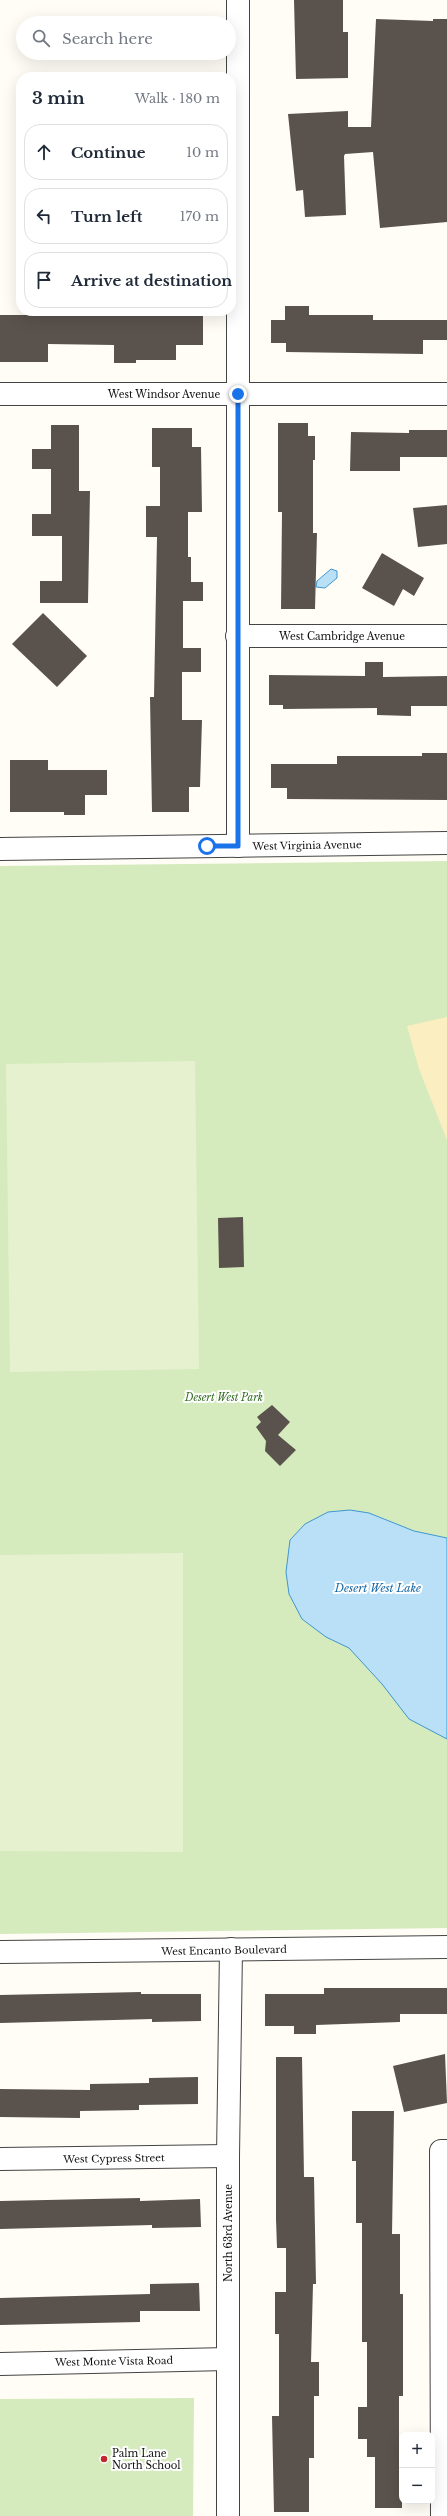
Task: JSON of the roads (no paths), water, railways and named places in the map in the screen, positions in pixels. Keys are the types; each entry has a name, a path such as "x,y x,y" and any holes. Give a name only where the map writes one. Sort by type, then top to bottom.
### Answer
{"street":[{"path":"238,0 238,846"},
{"name":"West Windsor Avenue","path":"0,394 447,394"},
{"name":"West Cambridge Avenue","path":"237,636 447,636"},
{"name":"West Virginia Avenue","path":"0,849 447,843"},
{"name":"West Encanto Boulevard","path":"0,1952 447,1947"},
{"name":"North 63rd Avenue","path":"228,2516 228,2156 231,1949"},
{"path":"444,2151 444,2511"},
{"name":"West Cypress Street","path":"0,2159 228,2156"},
{"name":"West Monte Vista Road","path":"0,2364 228,2359"}],"water":[{"path":"331,569 337,571 337,578 325,588 316,587 317,581"},
{"name":"Desert West Lake","path":"350,1510 369,1513 414,1531 447,1538 447,1739 409,1719 382,1684 349,1648 326,1637 302,1619 289,1594 286,1572 290,1540 305,1524 328,1512"}],"place":[{"name":"Palm Lane North School","path":"104,2459"}],"park label":[{"name":"Desert West Park","path":"224,1397"}]}
